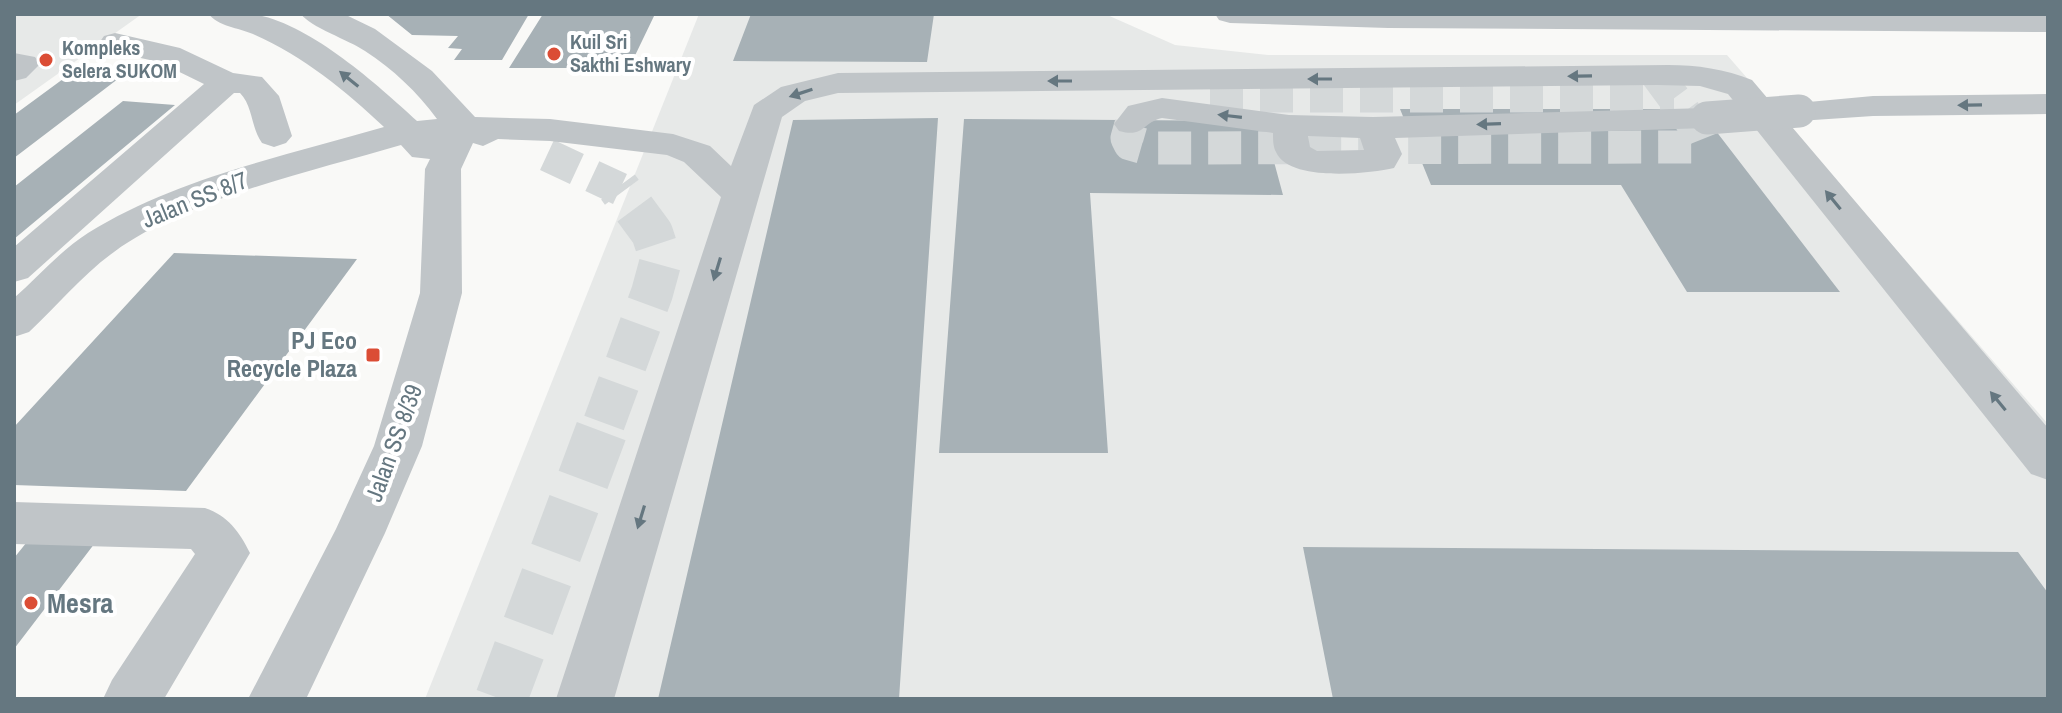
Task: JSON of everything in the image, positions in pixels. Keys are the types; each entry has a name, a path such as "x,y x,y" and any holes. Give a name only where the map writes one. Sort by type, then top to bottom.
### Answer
{"street":[{"path":"224,14 316,52 368,94 443,169"},
{"path":"316,14 373,41 430,88 462,127 508,145 548,143 685,149 746,173"},
{"path":"1230,14 2048,23"},
{"path":"115,43 169,55 226,82 250,84 262,96 274,136"},
{"path":"14,63 24,64 14,71"},
{"path":"585,699 766,112 793,94 838,83 1657,75 1700,75 1723,79 1740,87 2048,461"},
{"path":"14,269 226,82"},
{"path":"1131,124 1140,113 1162,108 1289,125 1293,151 1307,161 1316,162 1381,160 1384,154 1373,128 1707,118 1873,106 2048,104"},
{"name":"Jalan SS 8/7","path":"14,322 100,243 163,209 233,183 406,132 462,127"},
{"name":"Jalan SS 8/39","path":"277,699 360,533 398,446 441,293 443,169 462,127"},
{"path":"14,523 205,529 224,553 132,699"}],"shaded area":[{"name":"Kompleks Selera SUKOM","path":"14,14 142,14 14,105"},
{"path":"699,14 1105,14 1175,45 1268,55 1727,55 2048,424 2048,699 425,699"}],"building":[{"path":"386,14 529,14 502,60 454,60 462,49 448,48 458,36 412,35"},
{"path":"543,14 655,14 629,68 509,68"},
{"path":"751,14 934,14 927,62 733,61"},
{"path":"78,68 127,72 14,158 14,115"},
{"path":"123,101 175,105 14,239 14,187"},
{"path":"1400,109 1699,109 1840,292 1687,292 1621,185 1431,185"},
{"path":"938,118 899,699 658,699 793,120"},
{"path":"964,119 1263,121 1283,195 1090,193 1108,453 939,453"},
{"path":"174,253 357,259 186,491 14,485 14,427"},
{"name":"Mesra","path":"31,537 98,539 14,649 14,558"},
{"path":"1303,547 2018,552 2048,593 2048,699 1333,699"}],"tunnel":[{"path":"1657,75 1672,96"},
{"path":"1210,96 1672,96"},
{"path":"1131,124 1127,138 1130,144 1144,148 1695,147 1704,141 1702,136 1672,96"},
{"path":"547,155 619,189"},
{"path":"604,423 661,260 652,233 619,189"},
{"path":"501,699 605,421"}],"place":[{"name":"Kuil Sri Sakthi Eshwary","path":"554,54"},
{"name":"Kompleks Selera SUKOM","path":"46,60"},
{"name":"PJ Eco Recycle Plaza","path":"373,355"},
{"name":"Mesra","path":"31,603"}]}
